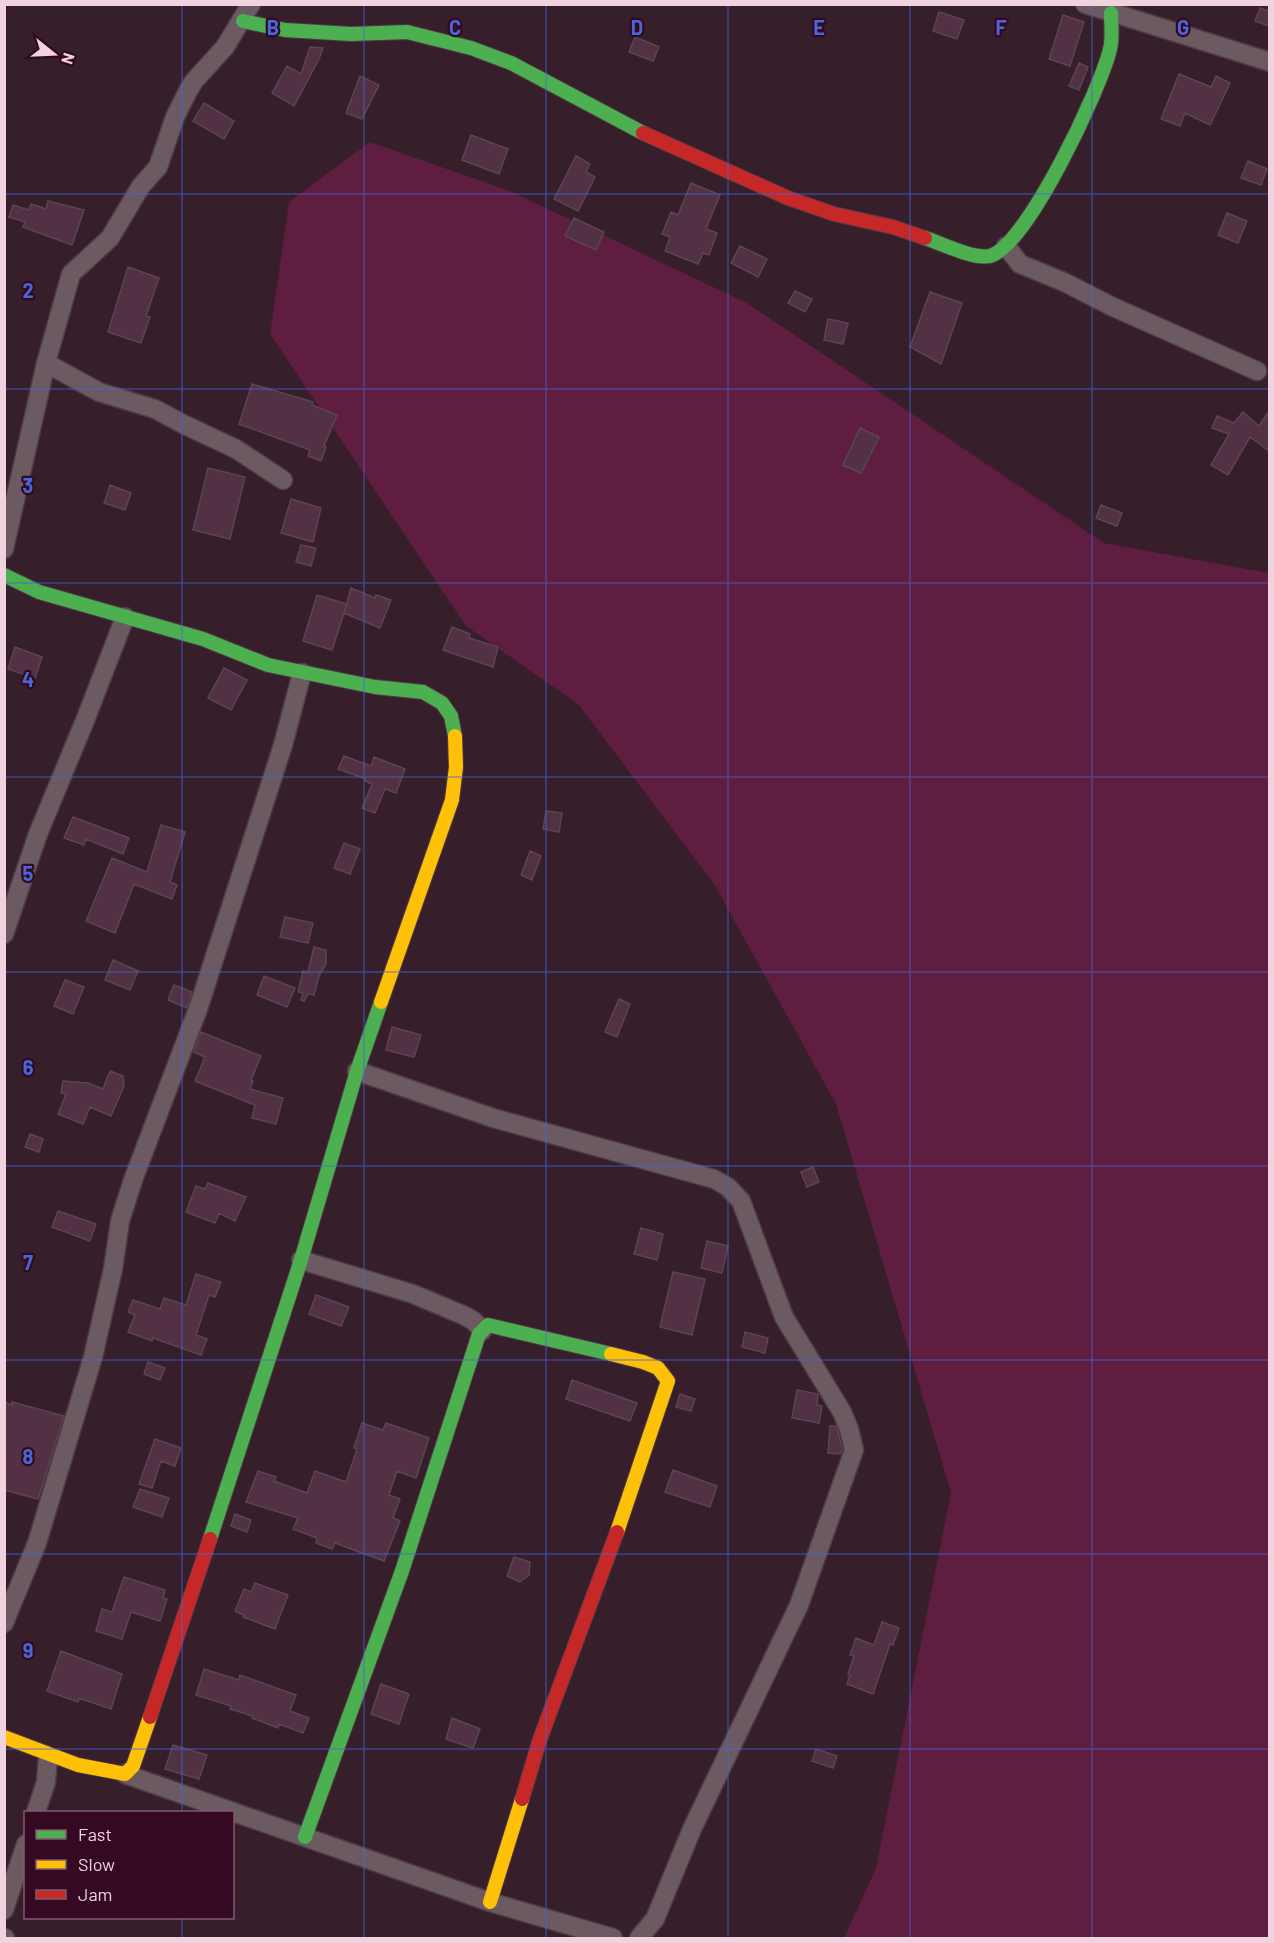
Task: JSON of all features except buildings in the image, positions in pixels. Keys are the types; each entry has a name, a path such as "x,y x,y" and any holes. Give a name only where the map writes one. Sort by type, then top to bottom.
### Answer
{"street":[{"path":"1084,4 1269,62"},
{"path":"4,549 46,363 71,274 110,238 136,194 158,167 175,117 188,91 225,47 247,13 285,30 351,34 407,32 471,48 511,63 663,143 788,198 834,214 893,227 977,256 989,257 1006,246 1045,193 1064,157 1093,97 1110,51 1111,13"},
{"path":"1006,246 1020,264 1257,371"},
{"path":"46,363 99,392 155,409 237,449 283,480"},
{"path":"4,575 39,592 203,639 268,665 375,687 423,692 442,703 451,716 455,729 456,767 452,800 357,1071 302,1260 137,1756 133,1766 125,1774"},
{"path":"4,934 38,834 125,617"},
{"path":"4,1623 37,1543 93,1357 113,1269 120,1221 133,1180 198,1009 283,745 302,673"},
{"path":"357,1071 493,1118 714,1179 728,1187 741,1200 784,1317 842,1412 849,1429 854,1450 799,1605 692,1829 655,1919 639,1938"},
{"path":"302,1260 413,1294 463,1315 474,1321 482,1330"},
{"path":"305,1837 402,1571 479,1334 488,1325 643,1362 658,1368 668,1381 607,1563 540,1739 490,1902"},
{"path":"4,1737 48,1756 99,1771 125,1774 231,1811"},
{"path":"36,1811 48,1772 48,1756"},
{"path":"234,1812 490,1902 613,1938"},
{"path":"4,1910 24,1850"}],"shaded area":[{"path":"370,142 510,191 747,303 1104,543 1269,573 1269,1938 844,1938 876,1868 951,1493 836,1104 714,884 578,704 466,626 270,334 289,202"}],"traffic: fast":[{"path":"925,238 983,257 990,256 1005,246 1023,225 1060,163 1093,96 1110,49 1111,13"},
{"path":"243,21 285,30 351,34 407,32 471,48 511,63 643,133"},
{"path":"4,575 39,592 203,639 268,665 375,687 423,692 442,703 451,716 455,736"},
{"path":"210,1539 301,1260 357,1071 381,1002"},
{"path":"305,1837 402,1571 479,1334 488,1325 611,1354"}],"traffic: slow":[{"path":"381,1002 452,800 456,767 455,736"},
{"path":"611,1354 658,1368 668,1381 617,1532"},
{"path":"4,1737 78,1765 125,1774 133,1766 150,1717"},
{"path":"490,1902 522,1799"}],"traffic: jam":[{"path":"643,133 788,198 834,214 893,227 925,238"},
{"path":"522,1799 540,1739 617,1532"},
{"path":"150,1717 210,1539"}]}
